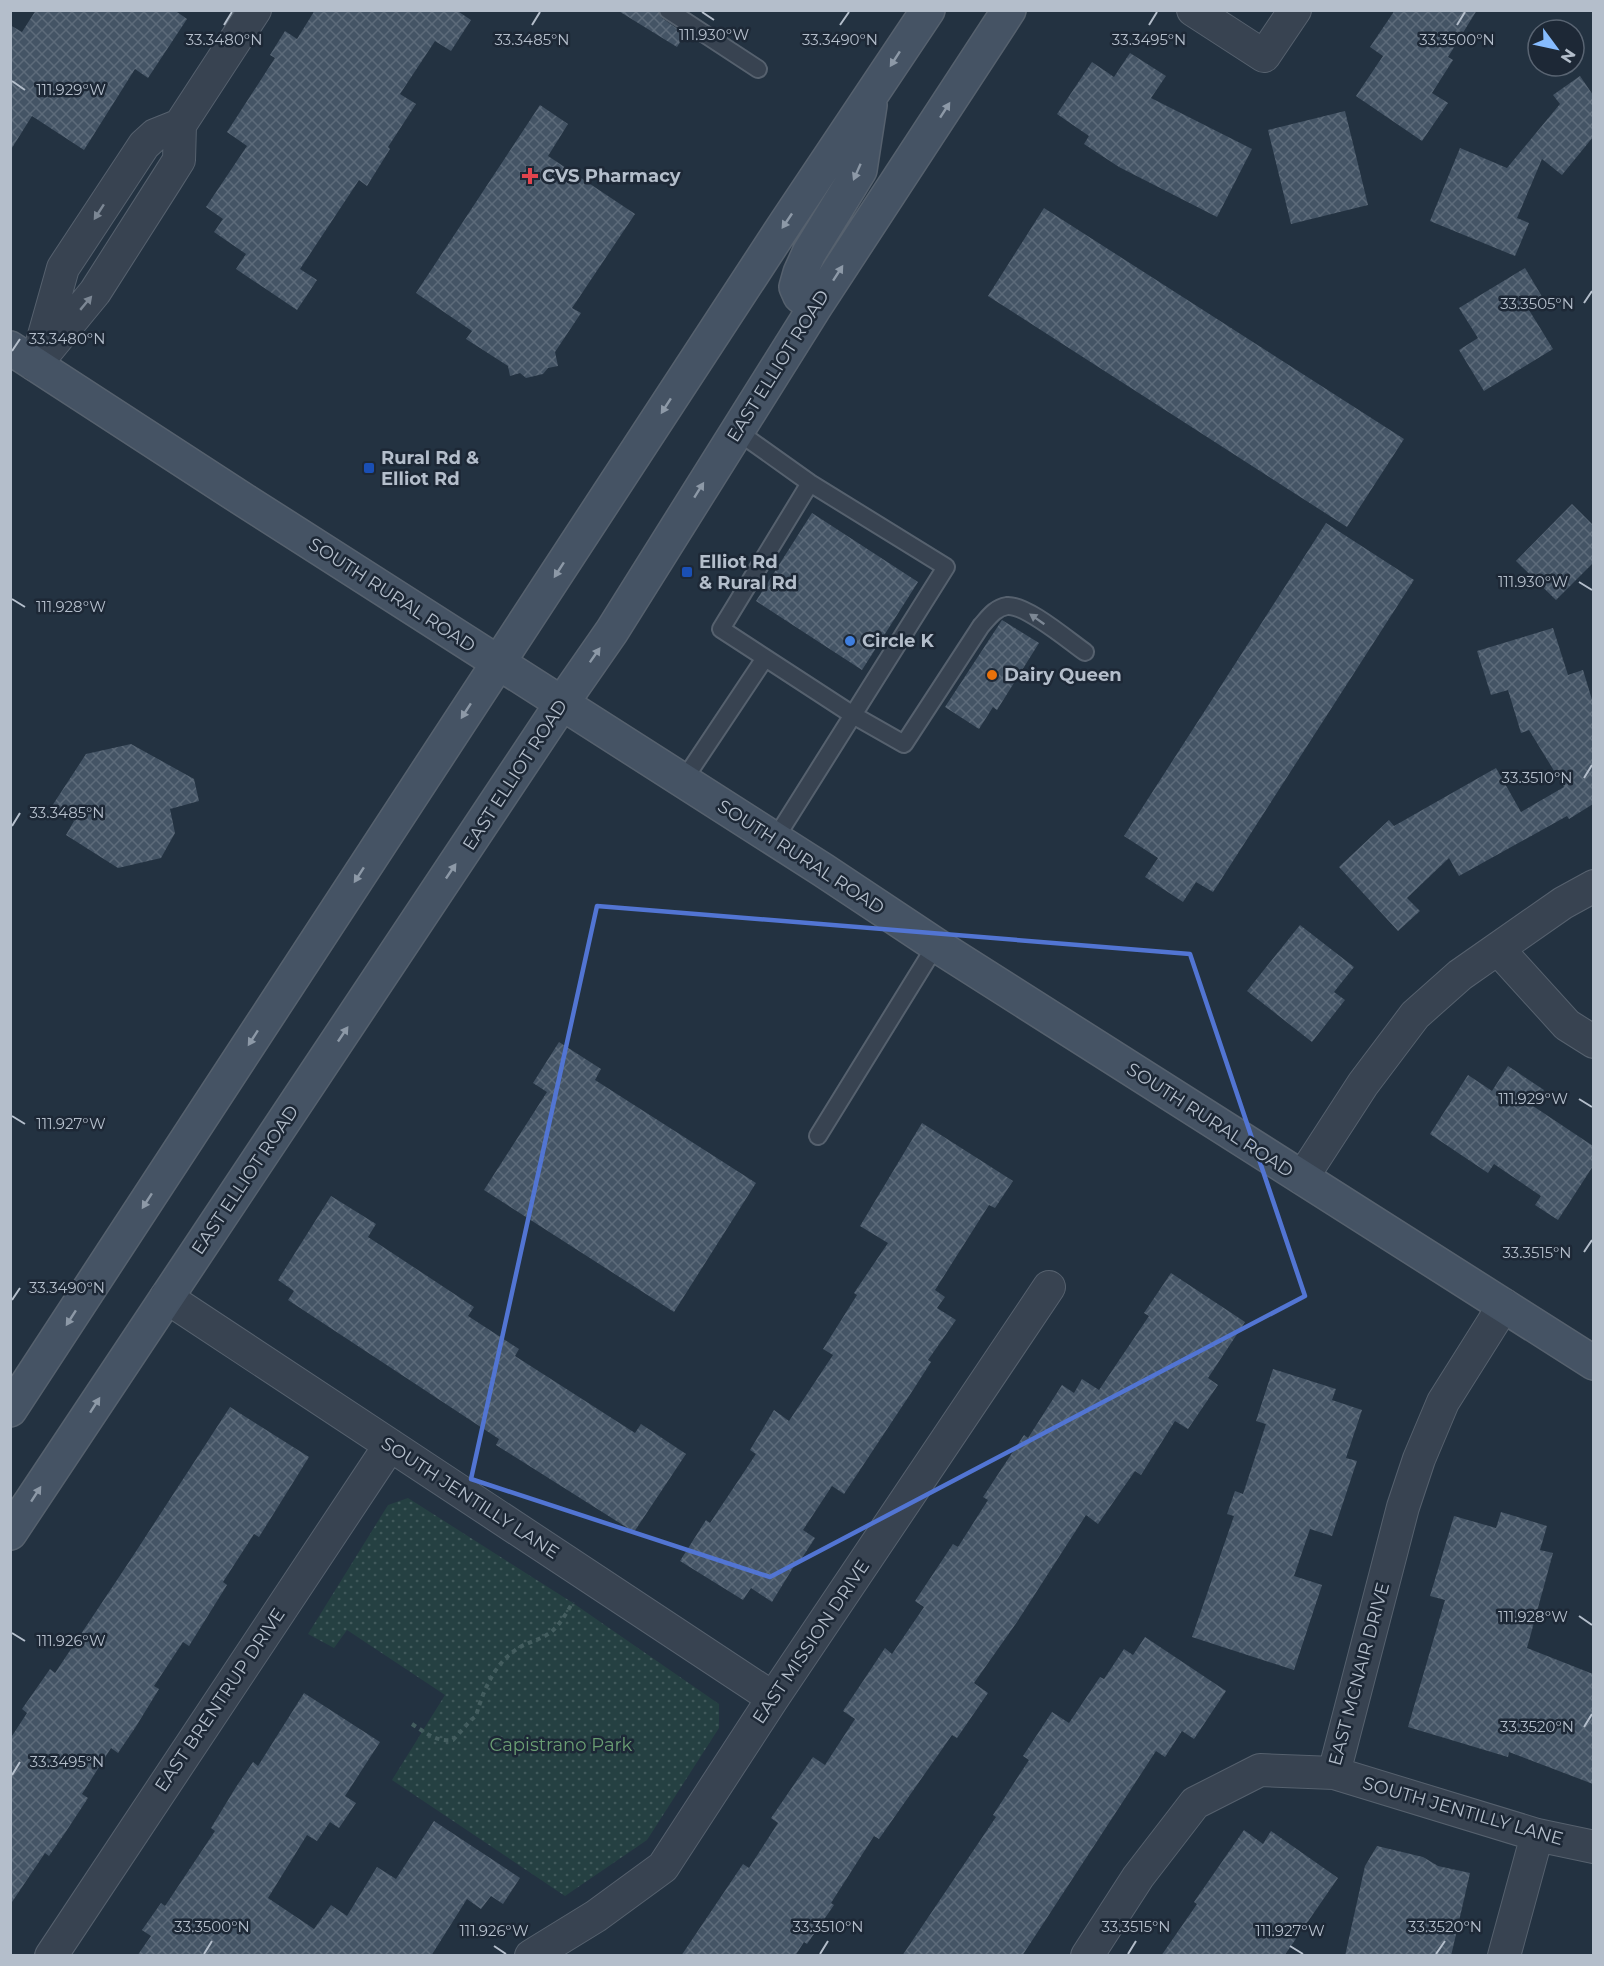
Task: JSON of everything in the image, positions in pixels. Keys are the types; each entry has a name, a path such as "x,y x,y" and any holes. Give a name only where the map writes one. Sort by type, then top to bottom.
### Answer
{"main road":[{"path":"10,1410 787,221 928,10"},
{"name":"EAST ELLIOT ROAD","path":"10,1533 612,631 815,307 1009,10"},
{"path":"815,307 800,296 796,287 809,253 860,170 872,95"},
{"name":"SOUTH RURAL ROAD","path":"23,356 936,945 1593,1363"}],"street":[{"path":"23,356 63,268 144,145 155,135 180,125 255,10"},
{"path":"1193,10 1264,56 1294,10"},
{"path":"1302,1178 1363,1084 1414,1015 1460,975 1563,903 1593,886"},
{"path":"1497,949 1567,1025 1593,1041"},
{"name":"EAST MISSION DRIVE","path":"531,1956 596,1916 663,1867 773,1698 1049,1287"},
{"name":"SOUTH JENTILLY LANE","path":"166,1297 773,1698"},
{"name":"EAST MCNAIR DRIVE","path":"1087,1956 1138,1877 1195,1803 1260,1770 1334,1773 1403,1507 1419,1459 1443,1402 1504,1305"},
{"name":"EAST BRENTRUP DRIVE","path":"51,1956 390,1445"},
{"name":"SOUTH JENTILLY LANE","path":"1334,1773 1537,1835 1593,1847"},
{"path":"1504,1956 1537,1835"}],"lane":[{"path":"668,10 758,69"},
{"path":"736,431 810,483 946,567 775,839"},
{"path":"810,483 721,629 853,715 904,744 981,626 995,610 1009,606 1024,610 1085,652"},
{"path":"683,781 765,658"},
{"path":"818,1136 936,945"}],"path":[{"path":"412,1724 441,1741 453,1740 476,1716 496,1668 518,1647 551,1632 564,1617 589,1576"}],"highlighted area":[{"path":"597,906 1190,954 1305,1296 770,1577 471,1479"}],"green space":[{"name":"Capistrano Park","path":"408,1498 573,1603 719,1704 719,1728 647,1840 565,1896 392,1780 445,1695 347,1630 334,1648 308,1634 388,1505"}],"building":[{"path":"36,10 174,10 187,19 148,78 135,69 84,150 32,116 10,151 10,25 22,32"},
{"path":"315,10 456,10 471,20 451,51 435,41 400,94 416,104 388,147 390,149 367,186 359,180 300,269 317,280 297,310 236,269 246,254 214,232 223,219 206,207 247,146 227,132 275,58 270,55 285,31 297,39"},
{"path":"617,10 658,10 662,18 685,34 677,47"},
{"path":"1395,10 1477,10 1448,57 1453,60 1432,93 1448,103 1422,141 1356,96 1383,56 1370,47"},
{"path":"1130,53 1166,76 1151,98 1252,149 1217,217 1119,167 1084,144 1089,136 1057,114 1092,62 1114,77"},
{"path":"1577,78 1581,78 1593,95 1593,137 1562,175 1542,159 1517,218 1529,223 1515,256 1430,221 1460,148 1507,168 1560,104 1553,95"},
{"name":"CVS Pharmacy","path":"540,105 568,124 548,156 635,214 572,308 581,313 555,352 558,366 548,368 543,374 526,378 520,373 510,376 508,366 466,339 472,331 416,293"},
{"path":"1345,111 1368,205 1291,224 1268,130"},
{"path":"1044,208 1404,439 1347,527 988,296"},
{"path":"1525,268 1544,300 1529,310 1553,349 1484,391 1459,350 1478,338 1459,308"},
{"path":"1572,504 1593,525 1593,563 1556,600 1516,561"},
{"path":"812,513 918,582 862,670 756,601"},
{"path":"1326,523 1414,580 1213,892 1196,882 1183,902 1145,877 1158,858 1124,836"},
{"name":"Dairy Queen","path":"1002,620 1039,643 997,710 993,707 979,729 945,707"},
{"path":"1553,628 1568,675 1583,670 1593,703 1593,804 1569,819 1567,816 1459,876 1449,858 1407,898 1420,911 1398,931 1339,867 1389,820 1394,826 1496,768 1521,812 1564,787 1529,730 1521,733 1508,690 1491,695 1477,651"},
{"path":"131,744 194,779 199,801 170,809 175,833 161,858 118,868 66,835 74,821 52,806 86,754"},
{"path":"1300,925 1354,967 1334,992 1345,1000 1312,1042 1247,991"},
{"path":"559,1042 601,1069 595,1080 756,1183 674,1312 484,1190 547,1092 533,1083"},
{"path":"1508,1066 1544,1090 1533,1106 1593,1146 1593,1166 1558,1220 1535,1205 1541,1196 1494,1164 1488,1173 1430,1134 1468,1075 1492,1091"},
{"path":"922,1123 1013,1181 995,1208 989,1205 935,1290 945,1297 937,1308 956,1320 928,1360 931,1362 913,1390 844,1494 832,1486 803,1530 815,1538 798,1564 796,1563 772,1602 751,1588 743,1600 680,1561 706,1520 710,1523 756,1454 750,1450 774,1410 789,1421 833,1355 823,1349 857,1295 854,1293 888,1243 860,1226"},
{"path":"331,1196 376,1224 368,1237 474,1307 468,1316 519,1349 515,1356 635,1433 641,1424 686,1454 634,1532 496,1445 499,1439 288,1300 294,1291 278,1280"},
{"path":"1171,1273 1245,1322 1208,1378 1218,1385 1188,1429 1175,1421 1141,1475 1135,1471 1098,1524 1086,1515 1017,1622 974,1683 988,1693 957,1738 952,1735 879,1839 874,1836 831,1903 834,1905 807,1944 804,1942 795,1956 681,1956 743,1864 749,1868 778,1823 771,1818 813,1757 825,1765 855,1719 843,1711 885,1648 892,1654 924,1607 915,1601 953,1544 958,1547 988,1500 983,1497 1024,1435 1028,1438 1062,1385 1074,1393 1082,1379 1099,1390 1149,1316 1144,1313"},
{"path":"1273,1369 1336,1389 1332,1400 1362,1410 1346,1458 1357,1461 1332,1536 1310,1529 1294,1576 1322,1585 1294,1670 1192,1637 1234,1516 1227,1514 1235,1491 1243,1494 1266,1424 1256,1421"},
{"path":"230,1407 309,1457 259,1537 254,1534 223,1582 227,1585 189,1646 183,1642 154,1686 159,1689 118,1753 111,1748 82,1794 88,1798 65,1833 49,1856 45,1853 10,1905 10,1739 27,1713 22,1709 50,1669 55,1673"},
{"path":"1501,1512 1547,1526 1540,1550 1553,1553 1527,1648 1593,1674 1593,1784 1509,1752 1508,1757 1408,1727 1445,1600 1430,1596 1454,1516 1496,1528"},
{"path":"1145,1637 1226,1691 1194,1739 1182,1731 1165,1757 1156,1751 1022,1956 902,1956 996,1817 993,1815 1029,1760 1023,1756 1052,1712 1069,1723 1100,1677 1104,1679 1124,1649 1133,1655"},
{"path":"304,1693 380,1742 345,1796 356,1803 339,1828 330,1822 317,1841 307,1835 268,1898 314,1929 331,1905 347,1916 377,1867 396,1879 434,1821 520,1878 503,1904 491,1896 481,1909 467,1899 431,1956 137,1956 151,1936 142,1930 161,1903 165,1906 215,1831 211,1828 236,1787 253,1762 258,1766"},
{"path":"1244,1830 1263,1844 1271,1831 1338,1878 1284,1956 1161,1956 1197,1904 1194,1902"},
{"path":"1377,1846 1423,1857 1438,1866 1470,1873 1451,1956 1345,1956 1365,1866"}],"place":[{"name":"CVS Pharmacy","path":"530,176"},
{"name":"Rural Rd & Elliot Rd","path":"369,468"},
{"name":"Elliot Rd & Rural Rd","path":"687,572"},
{"name":"Circle K","path":"850,641"},
{"name":"Dairy Queen","path":"992,675"}]}
